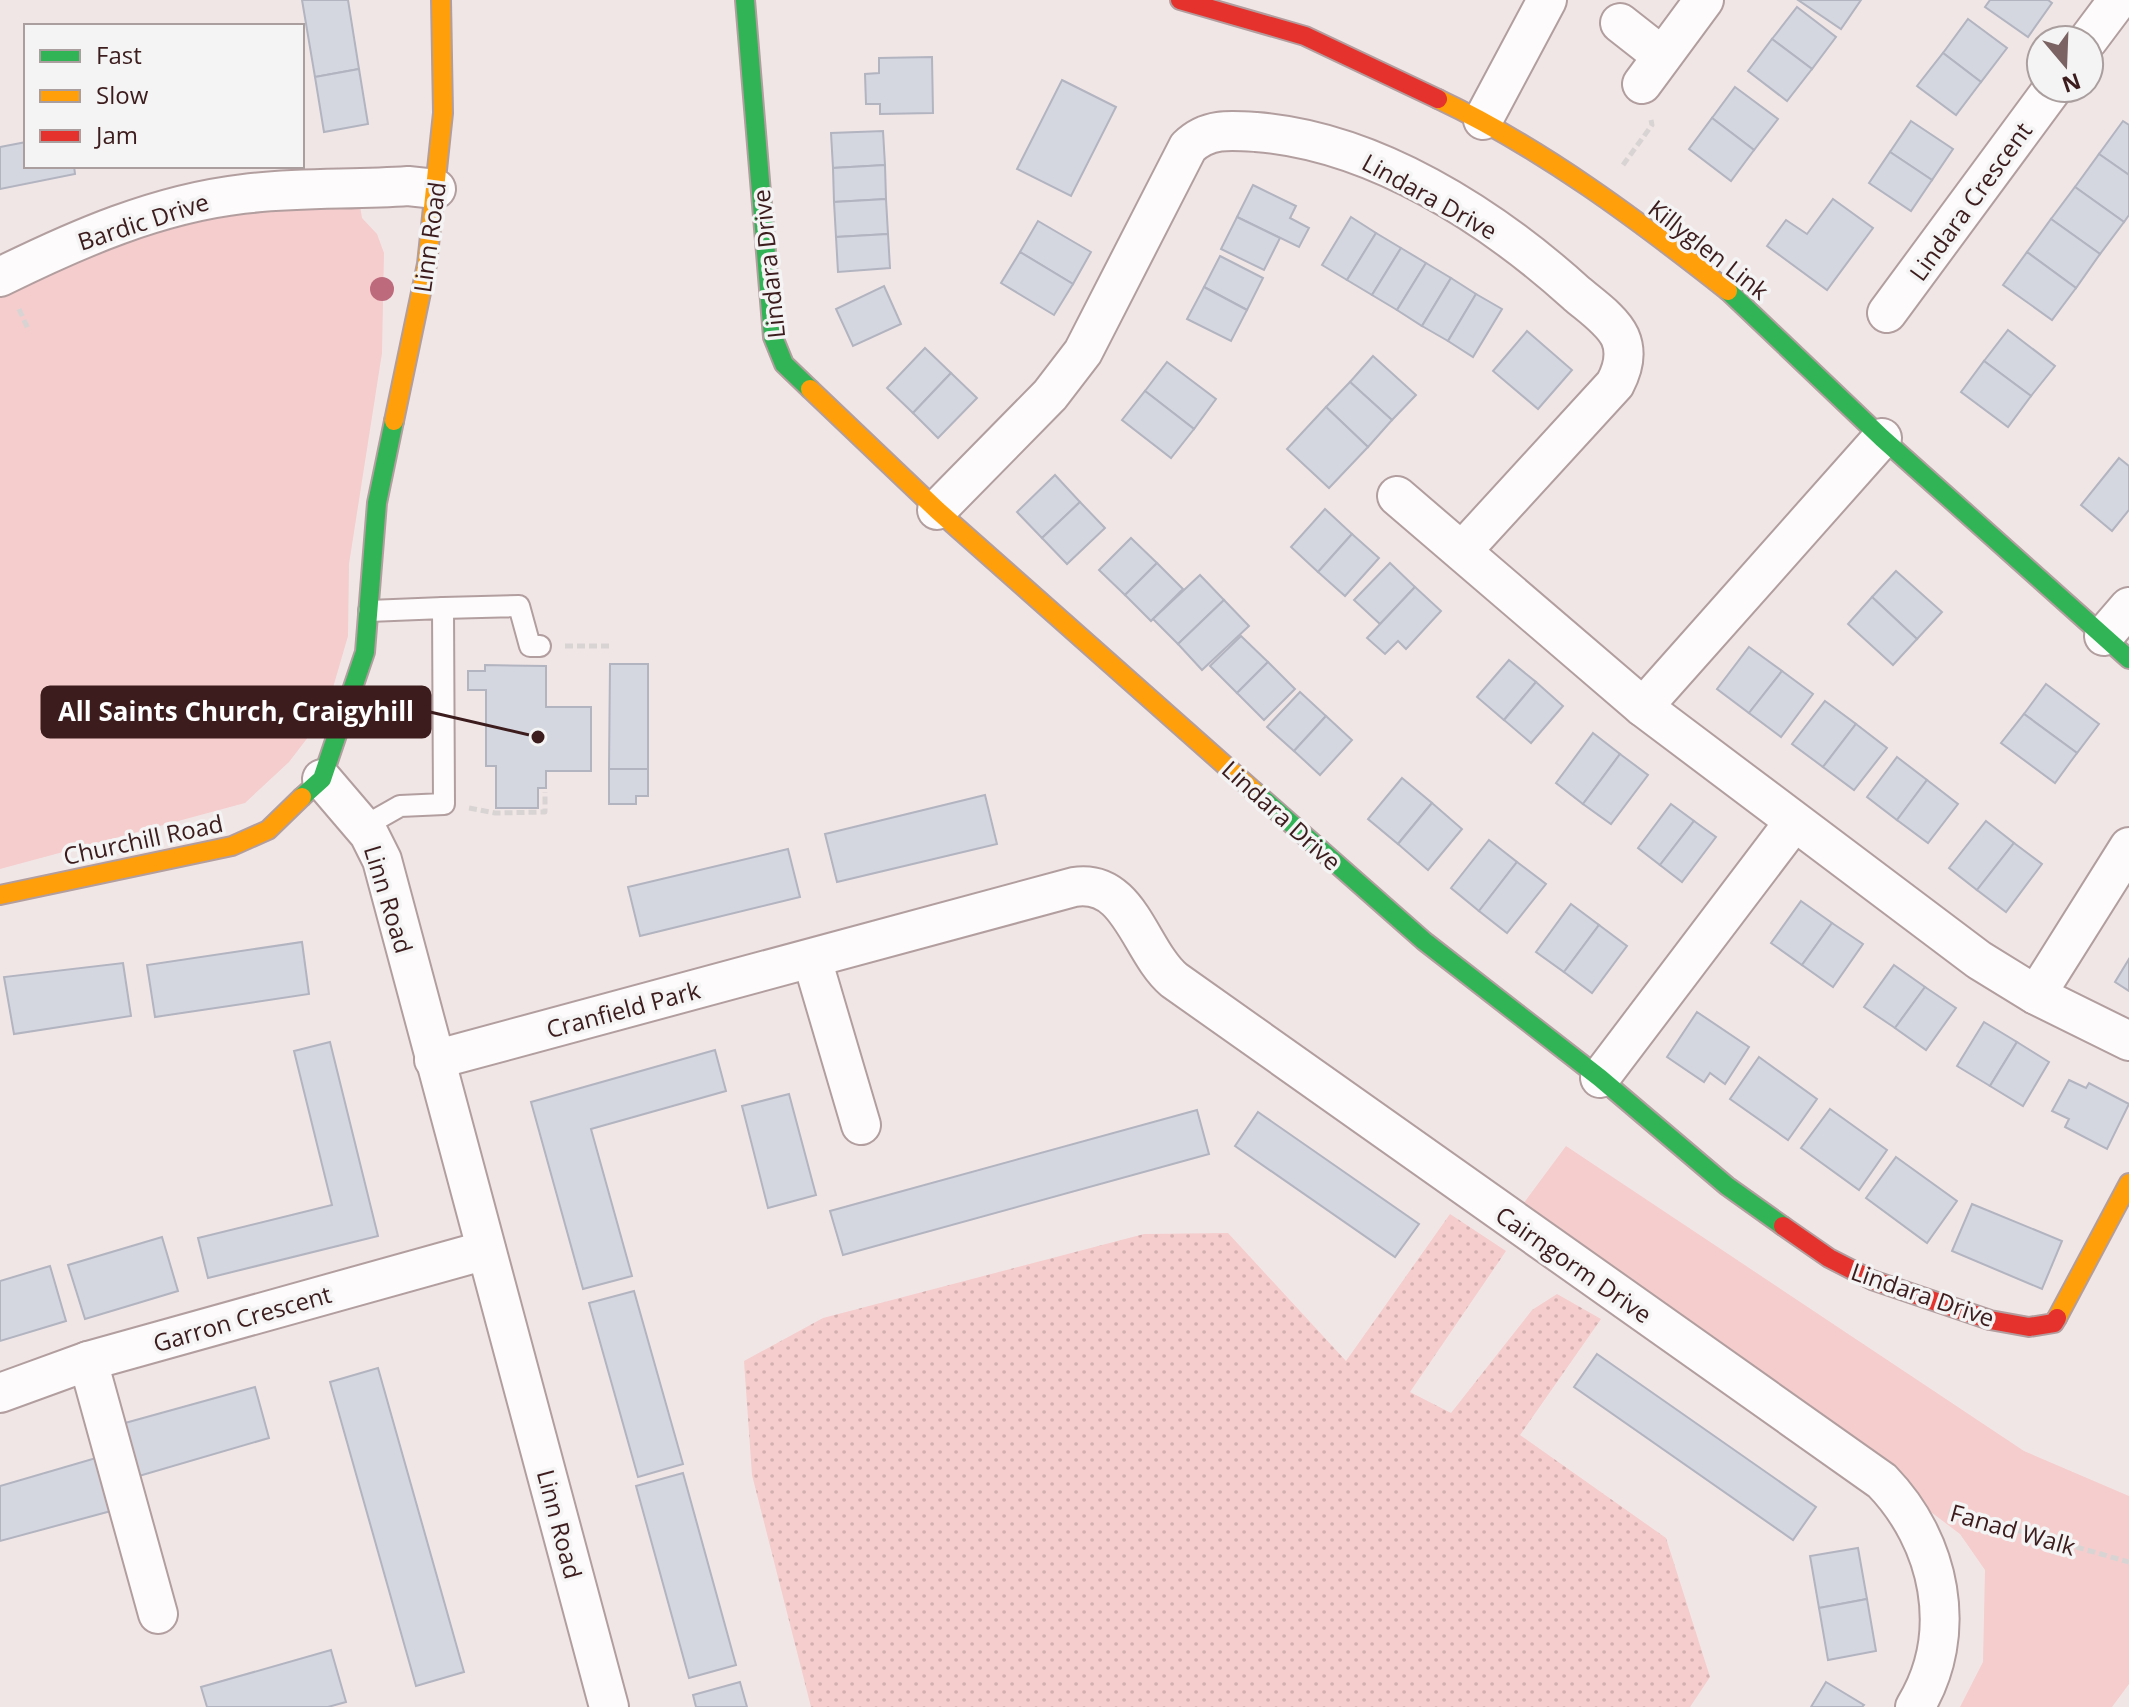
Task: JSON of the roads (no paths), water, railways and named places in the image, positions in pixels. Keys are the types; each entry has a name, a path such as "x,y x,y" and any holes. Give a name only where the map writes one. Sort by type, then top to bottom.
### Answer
{"street":[{"name":"Linn Road","path":"441,0 443,113 427,264 377,503 365,652 322,779 363,827 382,860 609,1707"},
{"name":"Lindara Drive","path":"745,0 775,346 788,368 937,510 1424,941 1600,1078 1727,1186 1829,1258 1887,1285 1990,1320 2021,1327 2044,1327 2060,1317 2129,1183"},
{"name":"Killyglen Link","path":"1180,0 1305,36 1483,120 1658,236 1745,305 1882,438 2116,647"},
{"path":"1483,120 1547,0"},
{"path":"1620,23 1652,70 1704,0"},
{"path":"2100,24 2118,0"},
{"name":"Lindara Crescent","path":"1887,313 2041,104"},
{"name":"Lindara Drive","path":"937,510 1050,395 1083,352 1188,147 1216,131 1257,132 1335,147 1415,182 1473,216 1552,271 1619,335 1623,362 1615,384 1462,551"},
{"name":"Bardic Drive","path":"0,277 110,227 210,199 292,190 408,186 436,189"},
{"path":"1643,707 1882,438"},
{"path":"1397,496 1643,707 1986,965 2036,995 2129,1041"},
{"path":"2116,647 2129,607"},
{"name":"Churchill Road","path":"0,895 232,846 268,830 322,779"},
{"path":"1600,1078 1794,822"},
{"path":"2036,995 2129,847"},
{"name":"Cranfield Park","path":"434,1060 1089,885"},
{"name":"Cairngorm Drive","path":"1089,885 1106,889 1119,900 1156,962 1174,980 1537,1240 1841,1450 1897,1496 1926,1546 1939,1594 1940,1620 1934,1662 1915,1707"},
{"path":"812,959 861,1125"},
{"name":"Garron Crescent","path":"0,1393 88,1361 486,1250"},
{"path":"88,1361 158,1614"}],"lane":[{"path":"369,611 519,606 530,646 540,646"},
{"path":"363,827 400,806 444,804 443,608"}],"place":[{"name":"All Saints Church, Craigyhill","path":"538,737"}]}
